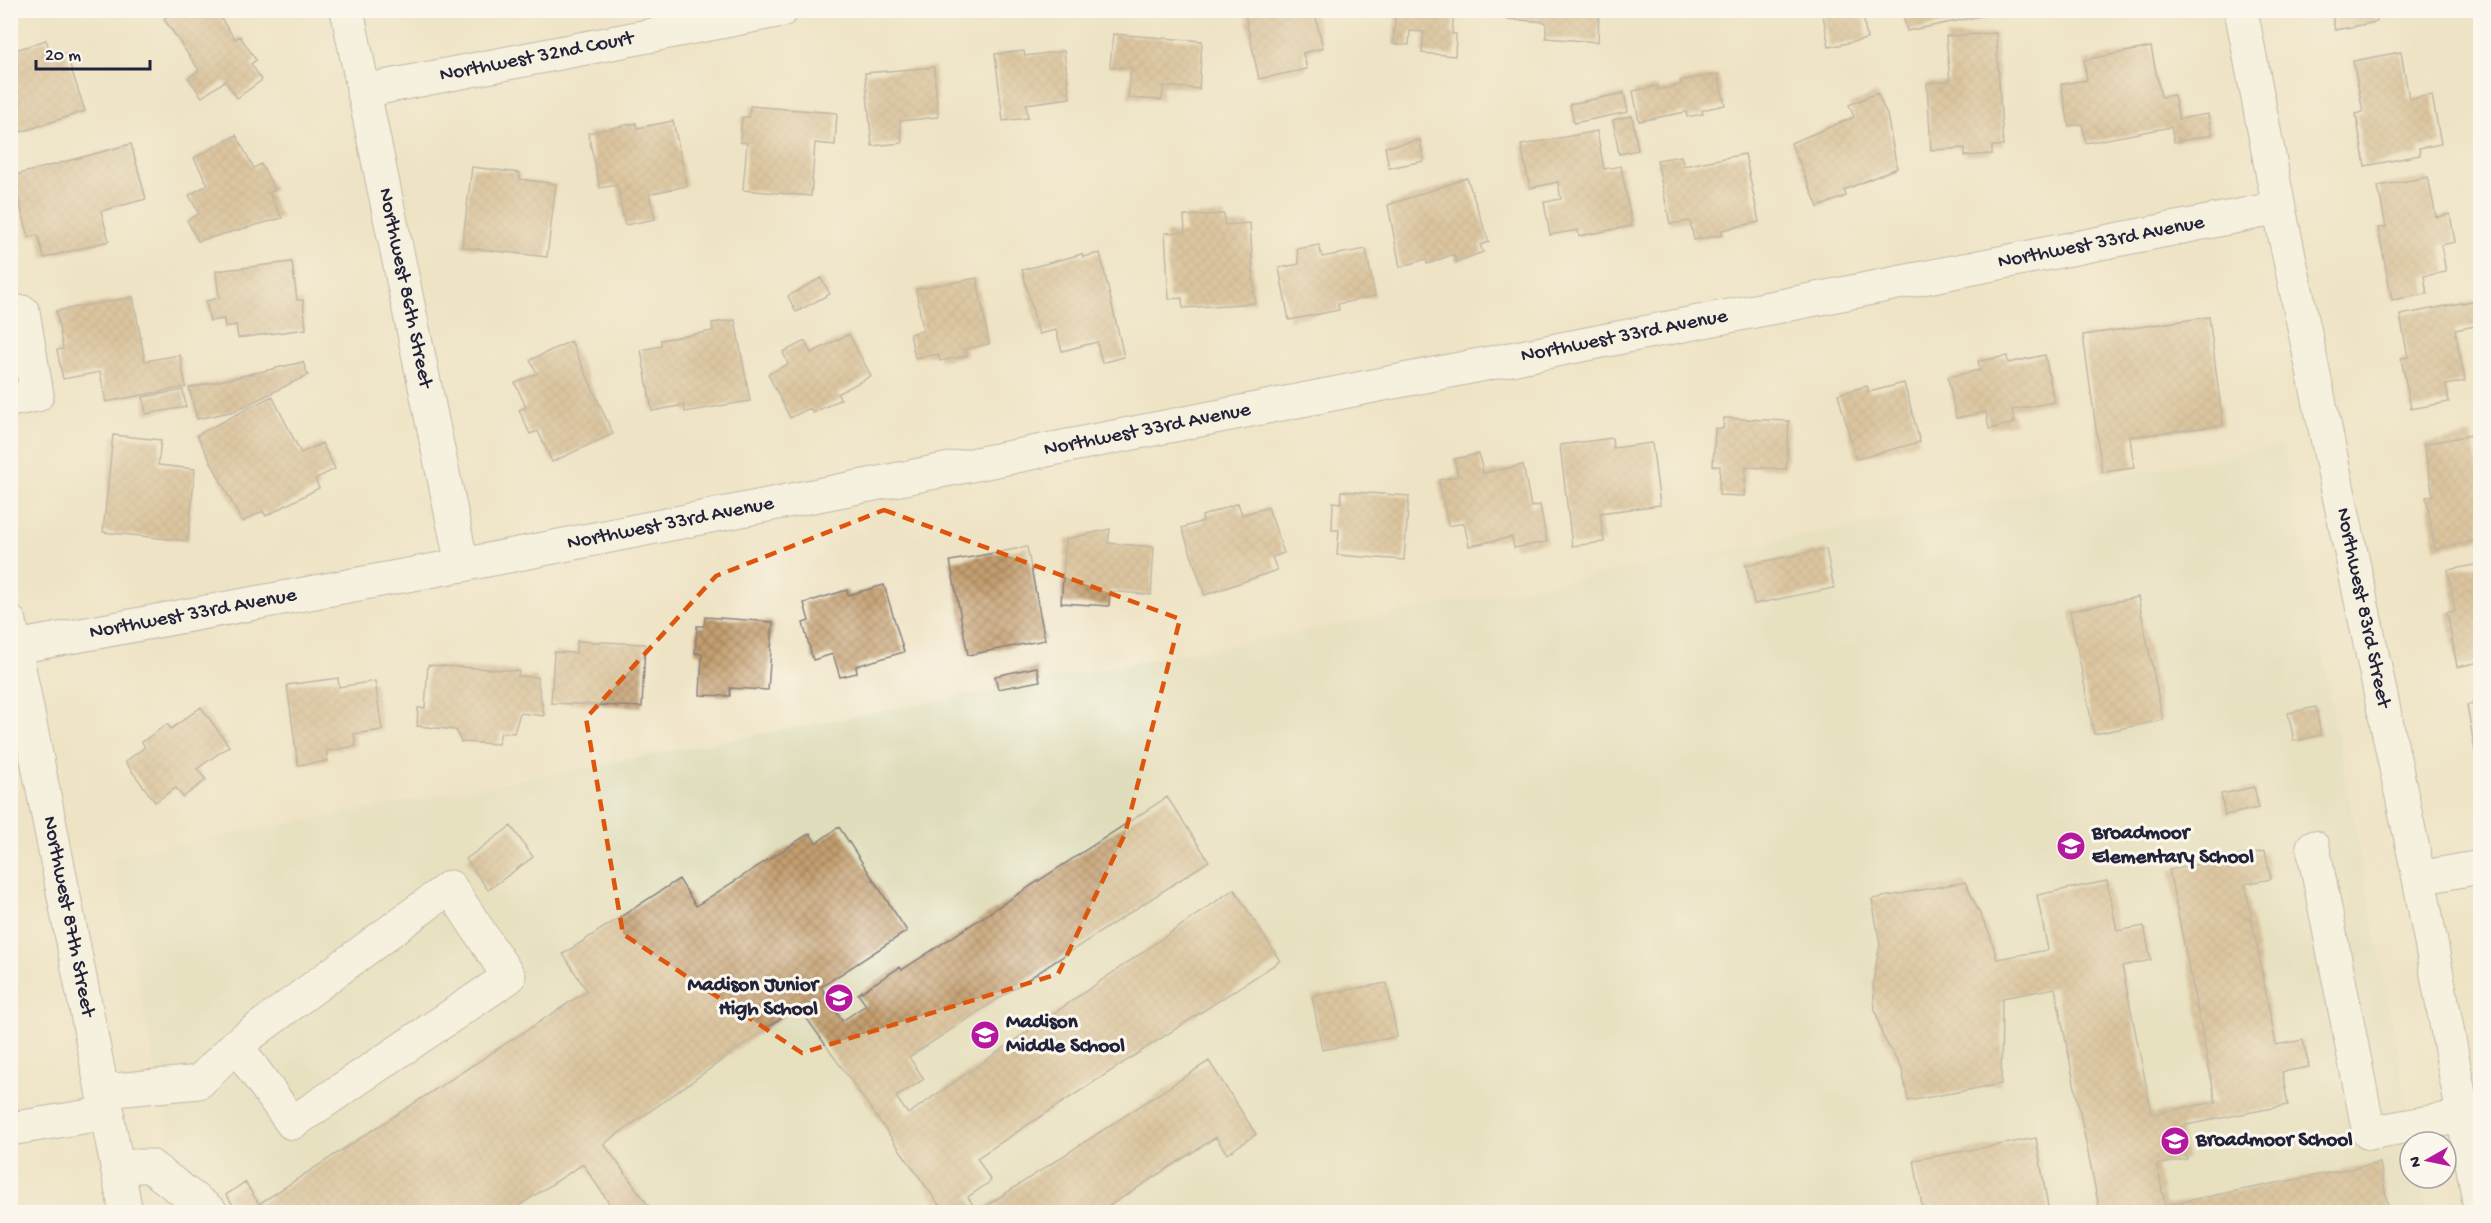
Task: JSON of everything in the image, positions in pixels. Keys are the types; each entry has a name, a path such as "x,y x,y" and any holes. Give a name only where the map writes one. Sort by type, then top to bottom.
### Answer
{"street":[{"name":"Northwest 86th Street","path":"347,10 462,565"},
{"name":"Northwest 32nd Court","path":"363,91 782,10"},
{"name":"Northwest 83rd Street","path":"2241,10 2279,208 2419,878 2481,1206"},
{"name":"Northwest 33rd Avenue","path":"12,631 462,565 2279,208"},
{"path":"10,400 37,395 23,312"},
{"name":"Northwest 87th Street","path":"12,631 126,1212"},
{"path":"2313,847 2369,1133 2464,1116"},
{"path":"2419,878 2481,867"},
{"path":"10,1129 106,1102 199,1082 236,1045 450,887 509,977 292,1123 236,1045"},
{"path":"117,1166 150,1166 211,1212"}],"highlighted area":[{"path":"884,510 1180,619 1125,834 1058,974 802,1053 623,934 586,718 716,576"}],"shaded area":[{"name":"Madison Middle School","path":"2283,445 2412,1130 2398,1130 2398,1190 2423,1190 2427,1212 185,1212 113,857"}],"building":[{"path":"177,10 215,10 235,39 240,36 256,60 251,64 262,80 237,98 225,81 202,97 188,78 199,70 164,19"},
{"path":"1244,10 1314,10 1323,48 1303,53 1307,69 1259,79"},
{"path":"1396,10 1454,10 1452,34 1456,34 1455,56 1422,53 1424,32 1410,31 1409,45 1393,44"},
{"path":"1507,10 1599,10 1598,42 1546,38 1546,22 1507,19"},
{"path":"1822,10 1862,10 1867,39 1829,47"},
{"path":"1902,10 2001,10 2001,12 1907,31"},
{"path":"2331,10 2375,10 2377,22 2335,30"},
{"path":"1996,33 2003,146 1992,146 1992,154 1965,156 1965,148 1931,150 1927,83 1950,81 1946,36"},
{"path":"1113,34 1202,41 1199,89 1163,86 1162,100 1128,98 1131,68 1110,67"},
{"path":"46,40 52,57 66,53 85,111 21,132 14,109 10,110 10,52"},
{"path":"2151,47 2161,97 2174,95 2179,119 2208,114 2212,135 2174,142 2171,127 2086,143 2082,124 2069,126 2061,84 2087,80 2084,60"},
{"path":"1024,51 1025,56 1064,51 1070,98 1026,104 1028,118 1003,121 995,54"},
{"path":"2401,52 2409,99 2432,95 2441,144 2419,148 2420,155 2365,166 2356,114 2363,112 2353,61"},
{"path":"934,67 938,117 900,121 902,143 872,146 865,73"},
{"path":"1718,74 1725,105 1702,110 1703,114 1687,117 1686,112 1639,121 1633,91 1658,86 1658,90 1681,85 1680,81"},
{"path":"1624,93 1628,112 1574,123 1570,104"},
{"path":"1877,93 1887,115 1897,168 1844,190 1846,196 1818,207 1791,143 1854,117 1849,105"},
{"path":"750,106 837,113 835,145 815,143 811,196 743,190 747,143 740,142 742,117 749,117"},
{"path":"1632,116 1638,150 1619,154 1613,120"},
{"path":"673,121 687,186 649,194 655,219 625,225 617,185 600,188 588,133 636,123 637,128"},
{"path":"1597,131 1604,169 1621,166 1632,226 1579,236 1578,230 1550,235 1544,202 1561,199 1558,182 1530,188 1521,145"},
{"path":"236,135 254,168 261,164 275,190 269,193 282,218 198,241 187,220 199,214 189,195 208,185 194,158"},
{"path":"1420,140 1424,161 1389,168 1385,147"},
{"path":"131,144 146,199 101,211 109,241 44,258 38,235 29,237 12,176"},
{"path":"1745,154 1759,222 1722,230 1722,235 1694,240 1690,221 1670,224 1657,160 1681,156 1684,166"},
{"path":"472,167 520,173 520,179 556,184 547,257 462,247"},
{"path":"2428,177 2436,217 2450,214 2455,242 2441,245 2446,272 2424,276 2427,294 2392,300 2378,228 2386,227 2378,186"},
{"path":"1467,178 1489,242 1480,245 1483,252 1456,262 1454,254 1427,264 1426,259 1400,267 1388,205"},
{"path":"1224,214 1225,225 1250,223 1255,303 1183,308 1182,298 1169,299 1165,233 1185,232 1184,216"},
{"path":"1319,245 1322,257 1366,249 1375,296 1338,304 1339,310 1289,320 1279,268 1299,264 1297,249"},
{"path":"1100,253 1124,357 1102,363 1097,342 1062,351 1056,330 1039,334 1022,270 1082,254 1083,257"},
{"path":"292,262 297,300 303,300 306,329 238,338 236,325 225,327 224,319 210,321 206,301 219,298 216,271"},
{"path":"821,278 830,294 796,312 788,296"},
{"path":"977,278 989,344 965,349 967,356 940,361 938,354 915,358 910,334 923,331 916,289"},
{"path":"133,297 145,361 180,355 186,387 106,402 100,372 63,379 57,350 63,349 56,311"},
{"path":"2477,300 2480,325 2455,330 2465,381 2446,385 2449,402 2411,409 2401,358 2408,357 2400,315"},
{"path":"2209,317 2223,425 2130,437 2134,468 2102,472 2083,335"},
{"path":"735,320 750,401 685,412 684,405 652,411 641,350 661,346 661,340 713,331 712,323"},
{"path":"849,334 871,376 837,394 841,399 813,413 810,408 790,418 768,374 788,364 783,352 805,341 811,353"},
{"path":"571,341 613,434 552,462 538,431 530,434 519,410 526,407 515,383 537,373 530,360"},
{"path":"2045,355 2054,402 2012,410 2015,423 1989,429 1986,412 1956,418 1948,377 1980,370 1978,361 2007,356 2008,363"},
{"path":"303,362 308,375 235,411 197,419 189,388"},
{"path":"1904,383 1920,442 1856,459 1838,394 1867,386 1869,392"},
{"path":"183,390 186,407 146,414 143,397"},
{"path":"272,396 301,453 322,443 335,469 315,479 319,488 266,516 263,511 242,522 197,435"},
{"path":"1724,418 1789,421 1786,469 1746,467 1744,496 1719,495 1720,466 1713,466 1715,428 1723,429"},
{"path":"113,435 161,440 158,465 195,469 188,541 103,532"},
{"path":"2472,435 2480,480 2480,540 2435,549 2426,497 2433,496 2424,444"},
{"path":"1612,438 1613,448 1652,443 1660,505 1600,513 1604,542 1572,546 1560,445"},
{"path":"1479,454 1483,473 1523,465 1531,507 1540,505 1547,542 1514,548 1512,537 1469,546 1464,523 1448,526 1439,480 1458,476 1454,459"},
{"path":"1341,491 1409,496 1404,560 1337,555 1339,530 1332,530 1333,502 1341,503"},
{"path":"1238,503 1242,515 1268,507 1284,553 1272,557 1277,570 1205,595 1182,528 1203,521 1202,516"},
{"path":"1110,529 1108,543 1154,547 1151,595 1110,591 1109,606 1061,603 1066,539"},
{"path":"1027,547 1045,640 968,655 950,561"},
{"path":"1826,549 1834,588 1754,604 1746,565"},
{"path":"2480,564 2480,662 2457,667 2447,612 2455,611 2448,570"},
{"path":"884,585 904,652 856,666 857,673 840,677 833,654 813,660 803,623 809,621 804,603 847,590 848,595"},
{"path":"2138,597 2163,720 2094,734 2070,611"},
{"path":"705,617 773,622 768,690 730,688 730,696 700,695 702,654 695,653 697,626 704,626"},
{"path":"577,641 645,644 642,707 551,703 554,652 576,653"},
{"path":"428,665 519,671 518,676 537,677 544,716 520,713 514,733 501,732 498,744 461,742 456,730 417,726 418,708 425,708"},
{"path":"1037,667 1040,681 998,689 995,676"},
{"path":"338,678 339,687 375,681 382,730 354,734 356,746 326,751 328,761 298,765 287,685"},
{"path":"2480,703 2480,773 2479,774 2467,705"},
{"path":"201,707 229,746 197,769 206,780 183,797 176,788 155,802 125,762 145,747 142,742 167,724 171,729"},
{"path":"2316,707 2321,735 2294,741 2288,713"},
{"path":"2254,787 2259,808 2225,815 2221,794"},
{"path":"1167,797 1209,861 909,1057 924,1079 896,1097 908,1114 1234,889 1280,961 977,1158 991,1181 968,1197 977,1212 944,1212 798,1006 604,1144 653,1212 615,1212 583,1164 509,1212 238,1212 226,1195 245,1182 259,1204 587,991 563,954 679,879 696,906 810,833 816,843 839,827 907,931 821,987 842,1021 866,1005 858,994 900,967 902,970"},
{"path":"511,826 533,857 488,890 466,859"},
{"path":"2265,851 2271,879 2245,884 2276,1045 2303,1040 2309,1067 2282,1072 2288,1105 2181,1126 2187,1159 2157,1165 2165,1205 2380,1163 2389,1212 2100,1212 2055,988 2002,998 2001,1084 1908,1101 1902,1069 1882,1035 1875,1009 1873,983 1880,944 1872,899 1965,882 1990,935 1997,959 2048,950 2037,895 2107,881 2117,931 2144,926 2151,960 2122,966 2152,1114 2216,1102 2169,870"},
{"path":"1387,983 1397,1037 1322,1050 1312,996"},
{"path":"1209,1061 1256,1134 1227,1154 1216,1137 1100,1212 977,1212"},
{"path":"2036,1138 2049,1212 1923,1212 1914,1160"}],"place":[{"name":"Broadmoor Elementary School","path":"2071,846"},
{"name":"Madison Junior High School","path":"839,998"},
{"name":"Madison Middle School","path":"985,1035"},
{"name":"Broadmoor School","path":"2175,1141"}]}
